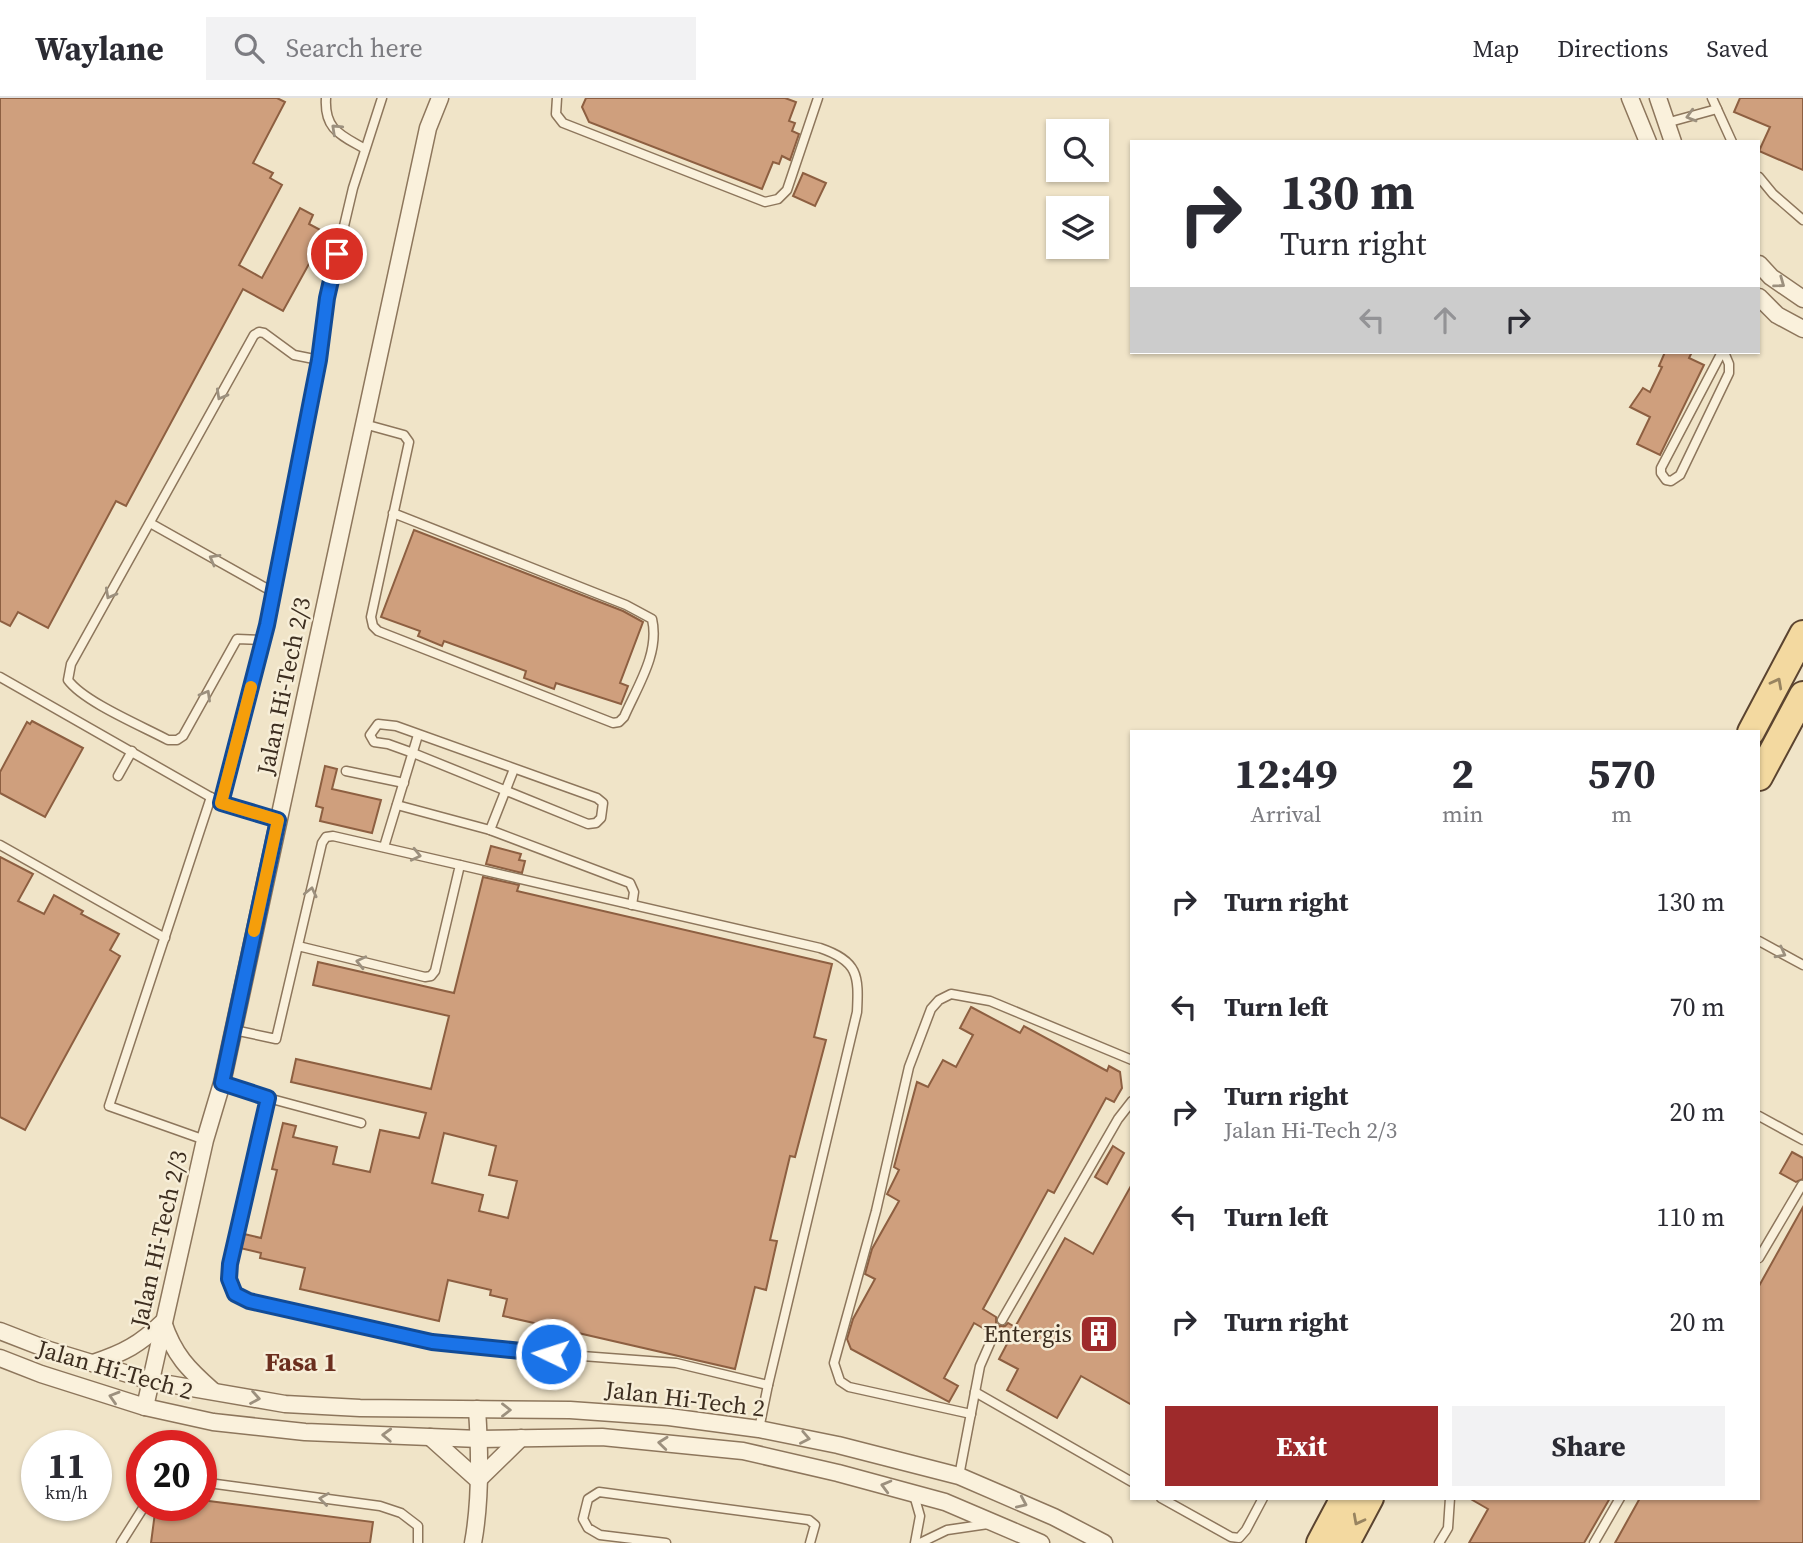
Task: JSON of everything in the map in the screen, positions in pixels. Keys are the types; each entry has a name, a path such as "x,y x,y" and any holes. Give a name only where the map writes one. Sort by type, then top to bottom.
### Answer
{"main road":[{"path":"1752,730 1803,634"},
{"path":"1760,775 1803,695"},
{"path":"1320,1543 1343,1500"},
{"path":"1346,1543 1369,1500"}],"street":[{"name":"Jalan Hi-Tech 2/3","path":"145,1406 205,1140 222,1083 428,128 440,98"},
{"path":"1630,98 1647,140"},
{"path":"1659,98 1672,140"},
{"path":"1760,265 1771,277 1803,299"},
{"path":"1760,298 1777,315 1803,329"},
{"path":"93,1363 122,1354 136,1346 163,1322 179,1358 213,1391"},
{"name":"Jalan Hi-Tech 2","path":"0,1331 48,1350 151,1381 285,1404 570,1410 669,1417 759,1429 838,1445 959,1476 1054,1517 1104,1543"},
{"name":"Jalan Hi-Tech 2","path":"0,1358 41,1374 145,1406 213,1422 304,1432 479,1439 602,1437 743,1451 946,1502 1041,1543"},
{"path":"473,1543 478,1480 477,1409"},
{"path":"429,1437 478,1480"},
{"path":"478,1480 521,1438"}],"lane":[{"path":"326,98 325,111 329,124 341,135 365,149"},
{"path":"221,803 274,592 319,360 327,298 365,149 381,100 372,98"},
{"path":"557,98 556,114 563,123 765,202 778,199 787,190 818,98"},
{"path":"1712,98 1731,140"},
{"path":"1665,123 1717,109"},
{"path":"1760,178 1773,194 1803,220"},
{"path":"262,640 237,639 183,736 177,740 168,740 74,689 68,680 71,664 254,335 264,333 294,355 319,360"},
{"path":"1722,354 1661,468 1666,480 1671,481 1680,475 1729,373 1728,360 1724,354"},
{"path":"364,424 404,435 410,442 393,513 371,617 373,626 378,631 613,723 624,718 650,657 655,633 652,619 626,605 393,513"},
{"path":"150,523 274,592"},
{"path":"0,677 221,803 278,820"},
{"path":"377,724 396,726 514,768 597,798 603,803 601,818 596,823 588,824 413,753 374,741 370,735 377,724"},
{"path":"384,847 418,735"},
{"path":"118,776 131,751"},
{"path":"490,830 514,768"},
{"path":"346,771 404,783"},
{"path":"205,1140 108,1107 211,797"},
{"path":"397,805 490,830 630,883 634,892 632,905"},
{"path":"233,1030 276,1039 322,843 326,837 333,836 839,954 851,965 859,980 857,1012 759,1429"},
{"path":"0,845 165,938"},
{"path":"298,946 425,977 431,976 435,971 460,865"},
{"path":"1760,942 1803,965"},
{"path":"971,1414 849,1387 840,1381 834,1363 876,1211 909,1067 931,1009 939,1000 951,994 990,1001 1130,1059"},
{"path":"222,1083 361,1123"},
{"path":"268,1098 230,1264 229,1279 235,1294 249,1301 432,1342 676,1363 768,1385"},
{"path":"1002,1320 1118,1119 1130,1104"},
{"path":"1760,1117 1803,1140"},
{"path":"1760,1256 1802,1185"},
{"path":"959,1476 980,1366 994,1334"},
{"path":"975,1392 1130,1481"},
{"path":"217,1484 380,1506 401,1513 418,1526 418,1543"},
{"path":"666,1543 600,1535 589,1528 583,1519 588,1499 599,1492 809,1520 816,1525 810,1543"},
{"path":"913,1493 920,1516 915,1543"},
{"path":"1165,1500 1231,1537 1239,1538 1262,1500"},
{"path":"1439,1543 1448,1528 1450,1500"},
{"path":"1594,1543 1619,1500"},
{"path":"121,1543 135,1521"},
{"path":"920,1543 947,1530 998,1523"}],"building":[{"path":"0,98 277,98 285,102 253,163 273,173 270,178 282,185 239,265 262,278 300,208 313,215 309,224 326,233 283,311 243,289 126,506 116,501 48,628 18,612 10,626 0,621"},
{"path":"586,98 785,98 796,102 789,121 795,123 792,131 799,134 790,160 782,156 779,164 773,162 762,189 589,122 582,107"},
{"path":"1740,98 1803,98 1803,170 1760,151 1770,127 1734,112"},
{"path":"803,173 826,183 815,206 793,196"},
{"path":"1664,354 1691,354 1689,358 1704,365 1660,455 1637,444 1650,417 1630,407 1643,388 1650,392 1662,367 1659,366"},
{"path":"414,530 623,611 643,622 620,683 628,686 621,704 556,683 554,689 524,678 526,671 444,641 442,646 418,636 420,631 381,617"},
{"path":"32,721 83,748 45,817 0,793 0,772 27,722 30,724"},
{"path":"325,766 337,769 332,789 381,800 372,833 320,821 323,808 316,806"},
{"path":"491,846 521,854 519,860 525,861 522,873 486,864"},
{"path":"0,857 33,874 18,901 44,914 54,895 83,911 81,914 119,934 110,950 120,956 25,1130 0,1117"},
{"path":"483,877 519,885 517,891 832,964 814,1037 826,1040 795,1157 790,1156 770,1240 777,1241 766,1290 755,1287 735,1369 565,1330 561,1347 530,1340 534,1323 503,1316 507,1299 490,1295 491,1290 448,1280 439,1321 300,1289 305,1268 260,1258 261,1253 240,1248 244,1234 261,1238 277,1170 272,1169 283,1123 296,1126 293,1137 337,1147 333,1164 370,1172 380,1130 419,1138 426,1113 291,1082 296,1059 431,1089 449,1016 313,985 318,962 454,993","holes":["444,1133 496,1146 489,1175 517,1181 508,1218 479,1211 483,1195 432,1183"]},
{"path":"971,1007 1020,1033 1024,1026 1107,1071 1109,1066 1120,1072 1122,1088 1114,1102 1106,1098 1054,1193 1048,1190 983,1309 996,1317 999,1326 1008,1323 1015,1327 1065,1238 1093,1254 1130,1188 1130,1404 1081,1376 1057,1418 1007,1390 1018,1369 999,1359 1008,1342 1000,1337 1000,1331 996,1328 988,1331 974,1323 944,1378 958,1386 949,1402 851,1349 847,1339 853,1319 875,1279 865,1274 872,1249 899,1201 887,1194 899,1170 894,1167 917,1082 928,1087 943,1060 956,1067 973,1035 960,1028"},
{"path":"1113,1146 1124,1153 1107,1184 1095,1177"},
{"path":"1792,1152 1803,1158 1803,1179 1796,1182 1780,1173"},
{"path":"1803,1207 1803,1543 1615,1543 1639,1500 1760,1500 1760,1284"},
{"path":"1472,1500 1609,1500 1584,1543 1469,1543 1488,1509"},
{"path":"217,1502 373,1522 370,1543 151,1543 154,1521 217,1521"}],"slow traffic":[{"path":"251,687 221,803 278,820 254,931"}],"place":[{"name":"Entergis","path":"1099,1334"}],"district":[{"name":"Fasa 1","path":"301,1362"}],"route":[{"path":"337,254 267,625 221,803 278,820 222,1083 268,1098 230,1264 229,1279 235,1294 249,1301 432,1342 551,1354"}]}
